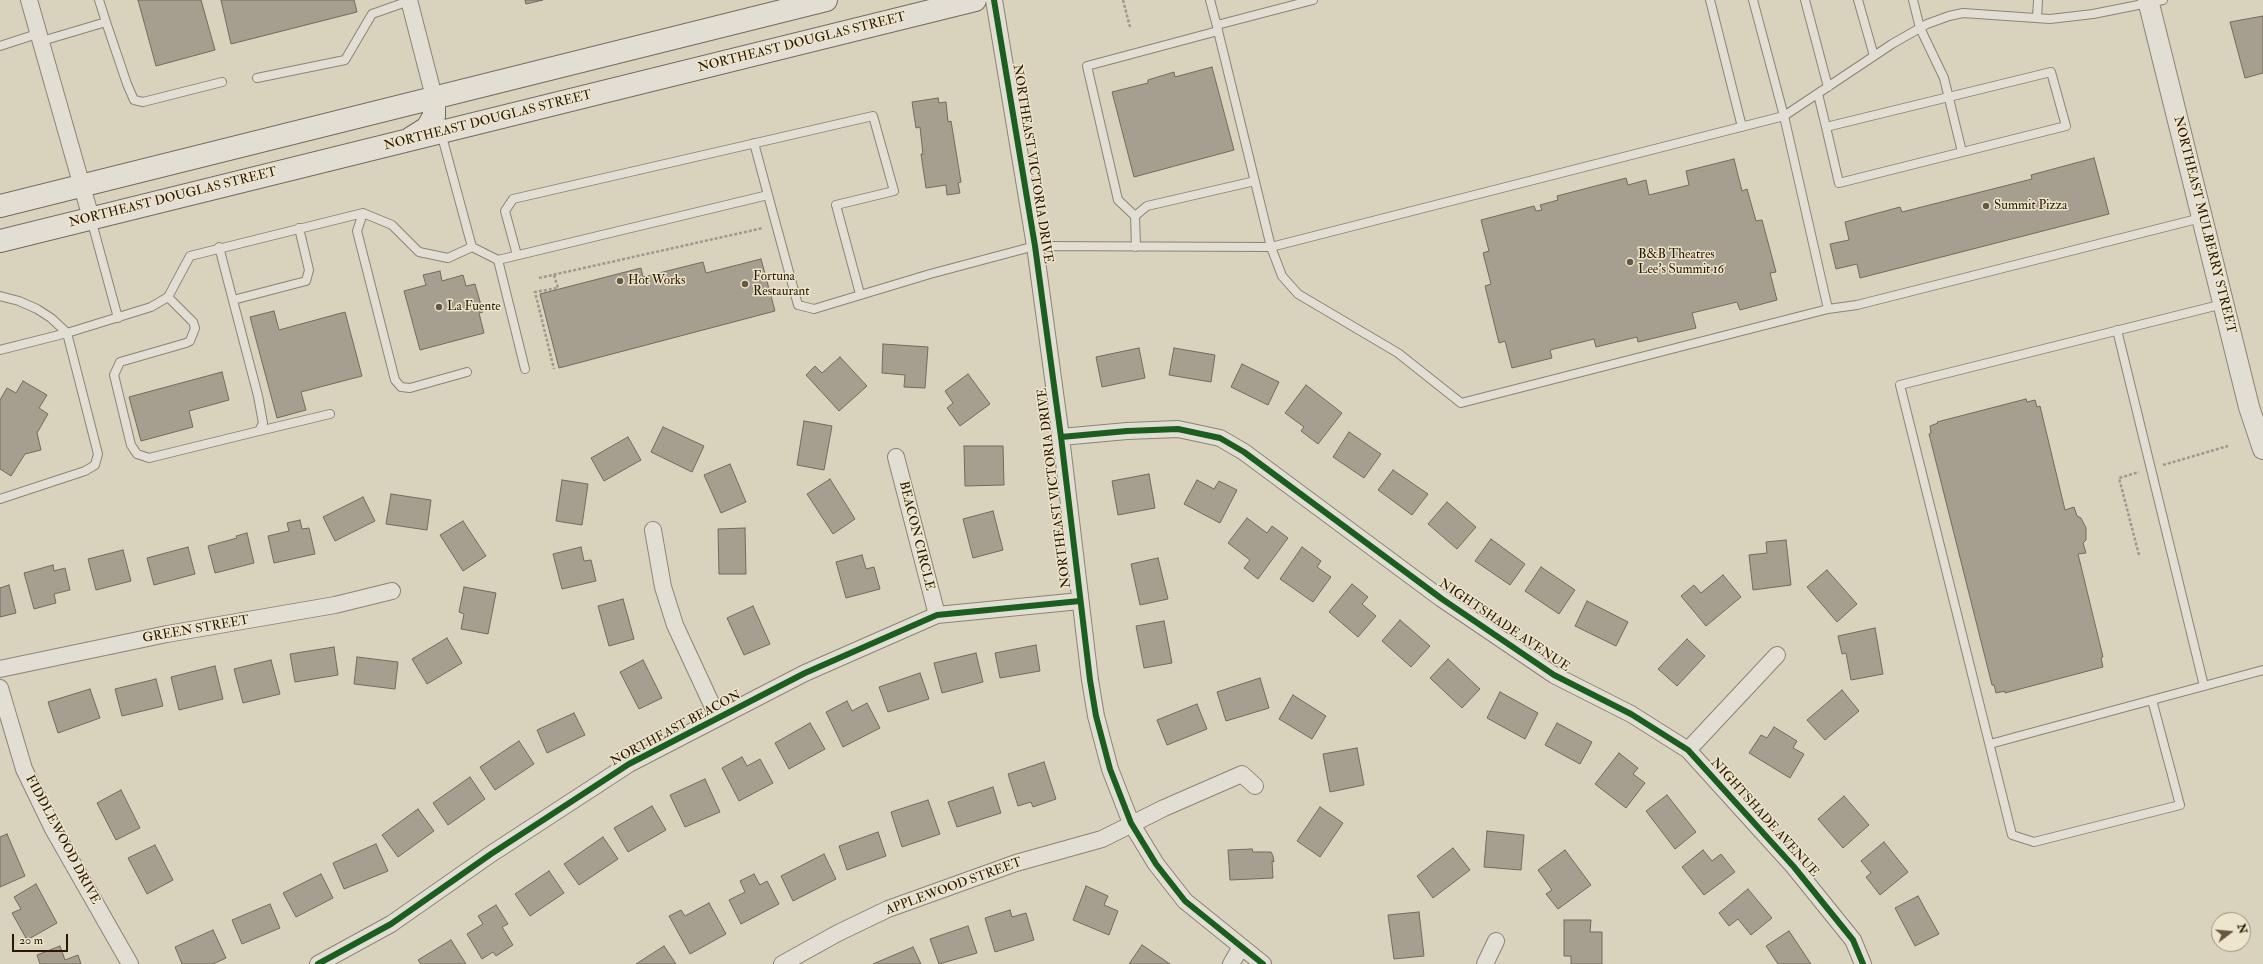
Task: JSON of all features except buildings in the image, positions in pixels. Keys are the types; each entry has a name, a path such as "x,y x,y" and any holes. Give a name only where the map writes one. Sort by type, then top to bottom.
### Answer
{"main road":[{"path":"0,206 826,0"},
{"name":"NORTHEAST DOUGLAS STREET","path":"0,241 975,0"},
{"path":"405,142 427,128 434,116 434,98"}],"street":[{"path":"29,0 41,37 91,218"},
{"path":"409,0 434,98"},
{"name":"NORTHEAST VICTORIA DRIVE","path":"994,0 1035,246 1061,437 1080,601 1096,716 1110,769 1131,823 1156,864 1185,901 1264,964"},
{"name":"NORTHEAST MULBERRY STREET","path":"2154,1 2201,218 2249,407 2263,449"},
{"name":"NIGHTSHADE AVENUE","path":"1061,437 1127,431 1178,429 1220,438 1244,452 1312,500 1442,598 1554,675 1631,714 1688,750 1794,867 1854,940 1863,964"},
{"name":"BEACON CIRCLE","path":"896,458 937,615"},
{"path":"653,530 663,587 675,625 718,718"},
{"name":"GREEN STREET","path":"0,669 167,634 335,605 392,591"},
{"name":"NORTHEAST BEACON","path":"318,964 392,924 574,798 630,764 805,673 937,615 1080,601"},
{"path":"1688,750 1777,656"},
{"name":"FIDDLEWOOD DRIVE","path":"0,688 24,769 53,828 130,964"},
{"name":"APPLEWOOD STREET","path":"782,964 838,933 888,909 1016,863 1102,839 1131,823 1242,774 1255,786"},
{"path":"1485,964 1496,941"},
{"path":"1231,964 1241,947"}],"lane":[{"path":"99,0 126,84 134,100 143,102 222,82"},
{"path":"257,78 345,60 372,14 409,0"},
{"path":"1210,0 1271,247 1282,276 1298,294 1398,353 1461,403 1828,309 1857,305 2201,218"},
{"path":"1136,246 1135,216 1118,200 1087,66 1313,0"},
{"path":"1710,0 1742,127"},
{"path":"1753,0 1784,116 1828,309"},
{"path":"1805,0 1828,87"},
{"path":"1858,0 1874,56"},
{"path":"1913,0 1920,28 1944,78 1962,152"},
{"path":"2037,18 2038,0"},
{"path":"754,142 798,305 814,309 860,294 1035,246 1271,247 1784,116 1874,56 1920,28 1949,16 1963,13 2037,18 2093,14 2154,1"},
{"path":"0,46 106,22"},
{"path":"1818,94 1839,183 2066,126 2051,72 1826,127"},
{"path":"517,255 505,211 513,200 754,142 873,116 894,190 836,205 860,294"},
{"path":"441,133 472,247 498,260 768,195"},
{"path":"1135,216 1147,206 1255,181"},
{"path":"0,350 67,333 151,307 168,296 190,256 219,247 363,213 392,225 419,252 448,258 472,247"},
{"path":"363,213 357,231 395,380 401,387 410,388 466,372"},
{"path":"91,218 118,318"},
{"path":"233,300 306,281 309,270 299,228"},
{"path":"219,247 259,403 263,423 259,432"},
{"path":"498,260 525,369"},
{"path":"0,296 19,301 37,309 51,318 67,333 96,439 98,454 95,465 85,471 0,499"},
{"path":"168,296 193,322 195,328 190,341 120,362 114,375 131,445 137,454 149,458 330,414"},
{"path":"2152,700 2180,805 2034,842 2012,835 1900,385 2223,304"},
{"path":"2117,330 2204,686"},
{"path":"1990,744 2263,670"}],"path":[{"path":"1123,0 1130,27"},
{"path":"539,278 755,229 778,231"},
{"path":"554,275 558,288 535,292 554,369"}],"cycle path":[{"path":"994,0 1035,246 1061,437 1090,680 1096,716 1110,769 1131,823 1156,864 1185,901 1263,964"},
{"path":"1061,437 1127,431 1178,429 1220,438 1244,452 1442,599 1554,675 1631,714 1688,750 1794,867 1853,940 1863,964"},
{"path":"318,964 391,924 491,854 629,764 805,673 937,615 1080,601"}],"place":[{"name":"Summit Pizza","path":"1986,206"},
{"name":"B&B Theatres Lee's Summit 16","path":"1630,262"},
{"name":"Hot Works","path":"620,281"},
{"name":"Fortuna Restaurant","path":"745,284"},
{"name":"La Fuente","path":"439,307"}]}
